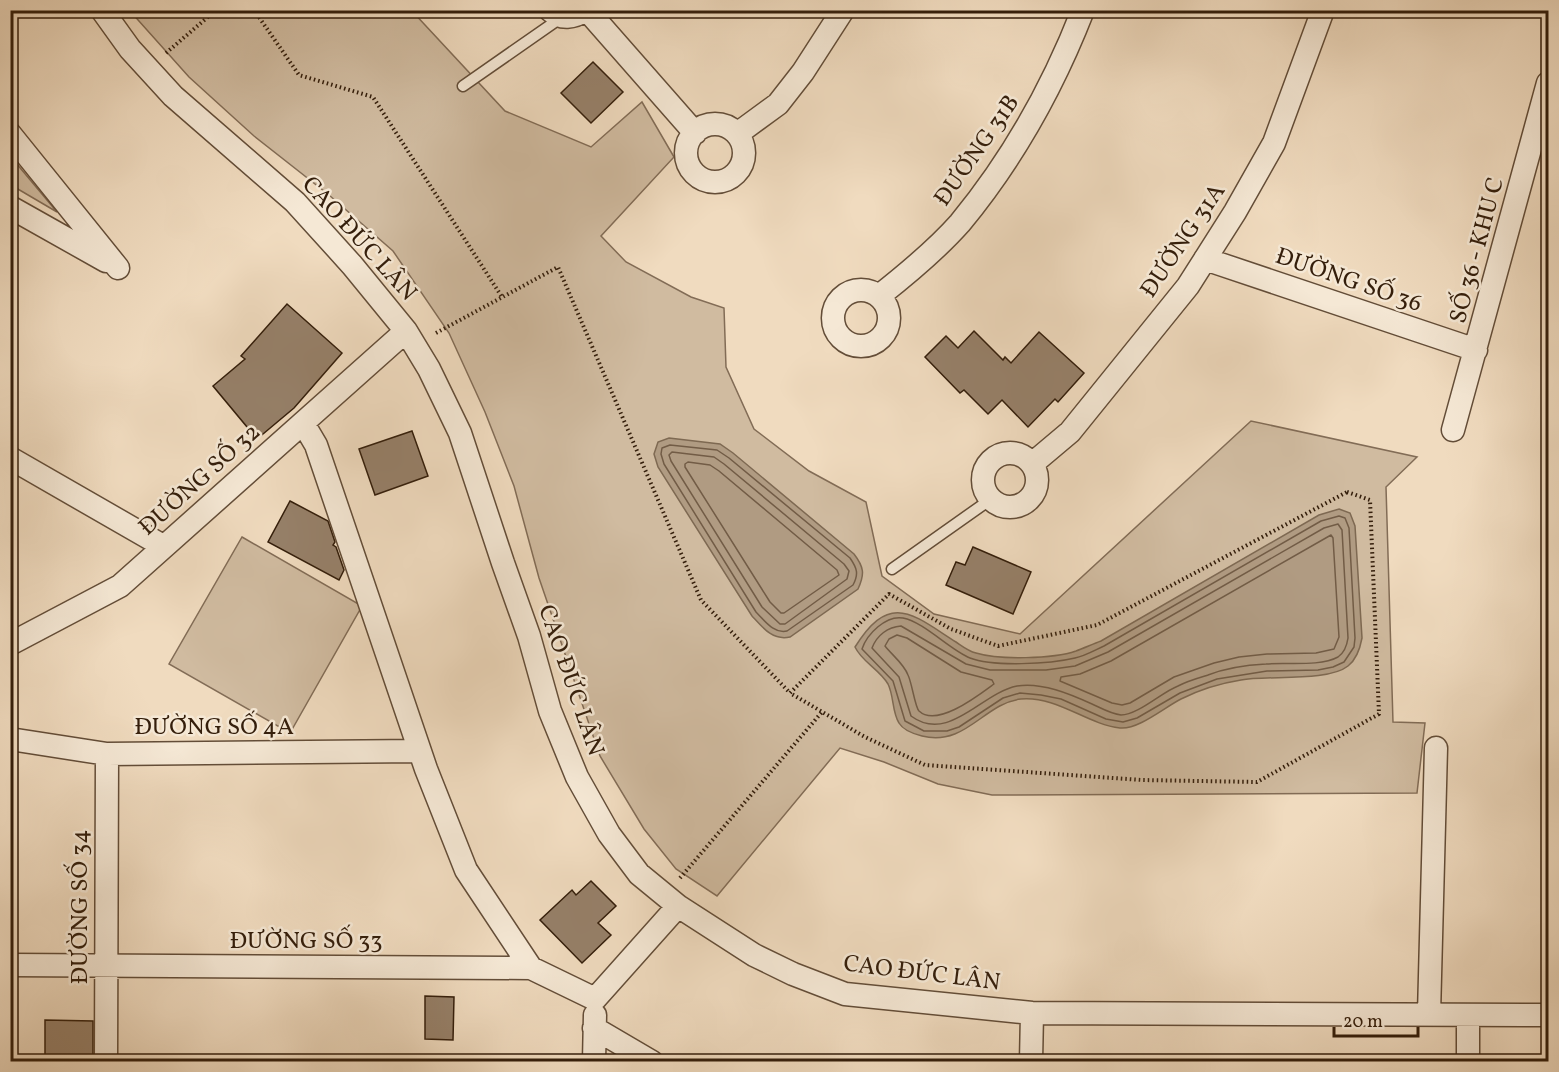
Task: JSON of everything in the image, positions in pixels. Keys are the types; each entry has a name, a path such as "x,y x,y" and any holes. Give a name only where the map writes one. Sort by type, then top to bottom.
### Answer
{"street":[{"name":"CAO ĐỨC LÂN","path":"102,10 130,49 173,96 295,202 352,265 410,338 429,369 460,433 502,563 530,636 550,711 577,777 609,834 639,874 672,901 754,955 793,974 844,994 1032,1013 1548,1015"},
{"path":"556,14 571,17 586,10 695,133"},
{"path":"737,134 778,104 803,72 843,10"},
{"name":"ĐƯỜNG 31B","path":"879,296 914,269 959,223 1008,159 1042,103 1065,57 1083,10"},
{"name":"ĐƯỜNG 31A","path":"1032,464 1070,432 1188,286 1235,212 1274,143 1323,10"},
{"name":"SỐ 36 - KHU C","path":"1454,430 1548,83"},
{"path":"721,124 737,134 744,151 739,169 733,176 724,181 714,182 697,176 690,168 687,149 695,133 703,127 721,124"},
{"path":"10,134 118,268 10,207"},
{"name":"ĐƯỜNG SỐ 36","path":"1205,259 1476,350"},
{"name":"ĐƯỜNG SỐ 32","path":"10,644 120,586 303,423 410,338"},
{"path":"303,423 316,445 419,751 466,870 531,968"},
{"path":"1009,452 1026,458 1032,464 1037,481 1035,489 1024,503 1007,507 991,499 982,483 987,465 993,458 1009,452"},
{"path":"10,458 163,546"},
{"name":"ĐƯỜNG SỐ 4A","path":"10,739 107,754 419,751"},
{"path":"1430,1014 1436,748"},
{"name":"ĐƯỜNG SỐ 34","path":"105,1062 107,754"},
{"path":"594,1062 595,999 672,901"},
{"name":"ĐƯỜNG SỐ 33","path":"10,965 531,968 595,999"},
{"path":"1031,1062 1032,1013"},
{"path":"1468,1015 1468,1062"},
{"path":"594,1028 652,1062"}],"lane":[{"path":"463,86 556,14"},
{"path":"892,569 991,499"}],"path":[{"path":"148,69 216,10"},
{"path":"254,10 299,75 374,98 502,297"},
{"path":"410,338 502,297 558,267 701,600 790,693 865,737 925,765 1142,780 1257,782 1379,714 1370,500 1347,492 1097,626 998,646 951,628 889,594 790,693"},
{"path":"672,901 822,712"}],"shaded area":[{"path":"130,11 412,11 505,111 591,147 642,102 674,157 601,236 626,262 691,297 724,308 726,367 754,429 809,471 866,502 882,576 934,614 1020,634 1251,421 1417,457 1386,487 1393,722 1425,723 1417,793 992,795 938,784 884,762 840,748 717,896 676,869 644,829 600,756 539,578 514,486 485,412 449,333 393,251 329,195 254,136 189,77"},
{"path":"11,157 57,212 11,185"},
{"path":"242,537 362,606 290,733 169,664"}],"water":[{"path":"669,438 720,444 733,453 854,554 862,571 858,589 790,637 773,635 760,625 752,616 658,467 654,454 658,442"},
{"path":"1339,509 1350,513 1355,526 1362,638 1354,660 1339,671 1313,676 1234,681 1218,685 1188,696 1143,722 1127,728 1095,721 1047,702 1021,699 996,708 963,730 937,738 916,734 901,725 895,714 888,684 855,647 879,619 891,613 902,613 927,623 973,652 1012,658 1066,654 1101,641 1319,515"}],"building":[{"path":"593,62 623,92 591,123 561,93"},
{"path":"287,304 342,353 294,408 257,439 213,386 245,359 241,356"},
{"path":"974,331 1003,360 1005,357 1011,363 1039,332 1084,373 1058,402 1055,399 1028,427 1002,400 988,414 964,390 960,393 925,357 946,336 958,348"},
{"path":"412,431 428,476 375,495 359,449"},
{"path":"290,501 328,521 335,542 333,545 336,547 344,570 339,580 268,542"},
{"path":"973,547 1031,572 1013,614 946,585 956,562 965,565"},
{"path":"591,881 616,906 598,923 611,935 582,963 540,920 572,890 576,895"},
{"path":"425,996 454,997 453,1040 425,1039"},
{"path":"45,1020 93,1021 93,1055 45,1055"}]}
